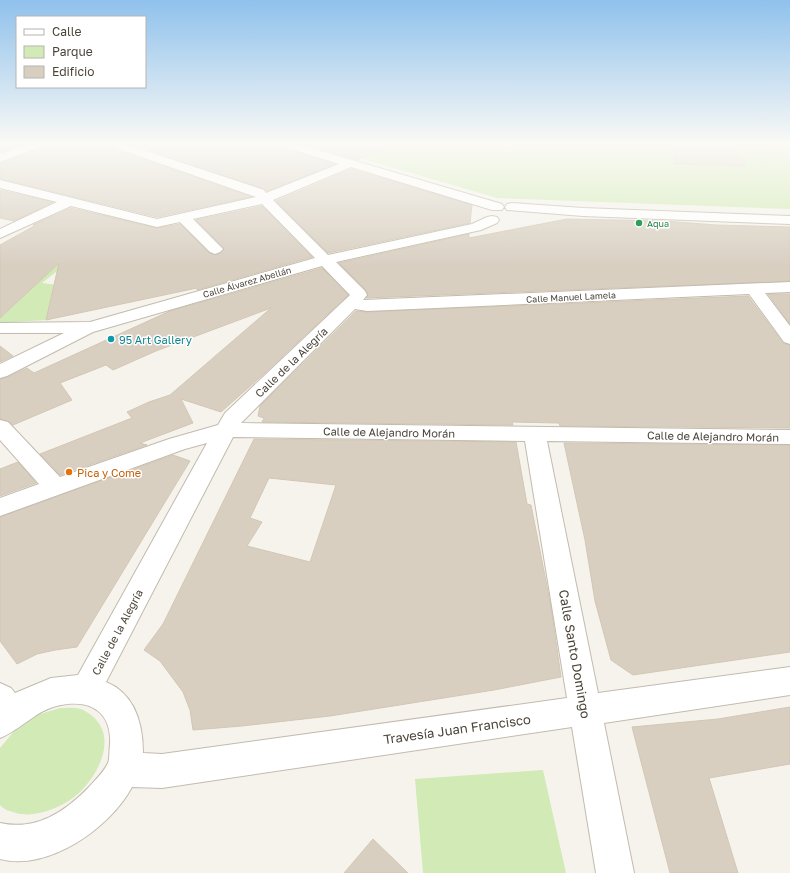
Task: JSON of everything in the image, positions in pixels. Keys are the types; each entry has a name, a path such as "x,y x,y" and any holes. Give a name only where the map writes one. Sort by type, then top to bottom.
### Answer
{"street":[{"path":"7,186 157,223 256,202 296,186"},
{"path":"238,186 259,193 326,260 359,295 352,303"},
{"path":"413,186 499,217 512,207 583,212 790,220"},
{"path":"0,234 68,202"},
{"path":"512,207 519,209 526,215 521,221 546,216 583,212"},
{"name":"Calle Álvarez Abellán","path":"0,328 90,327 326,260 476,227 499,217"},
{"path":"184,218 215,249"},
{"name":"Calle Manuel Lamela","path":"352,303 367,306 790,286"},
{"path":"753,288 790,338"},
{"name":"Calle de la Alegría","path":"86,690 233,418 352,303"},
{"path":"0,372 90,327"},
{"path":"0,427 56,487"},
{"name":"Calle de Alejandro Morán","path":"0,507 177,444 226,430 790,437"},
{"name":"Calle Santo Domingo","path":"535,434 615,873"},
{"name":"Travesía Juan Francisco","path":"123,769 162,771 790,681"},
{"path":"2,846 26,843 49,837 71,827 91,811 108,793 123,769 128,738 126,723 119,710 109,700 97,693 86,690 65,690 47,694 4,710"}],"green space":[{"path":"455,186 790,186 790,209 497,198"},
{"path":"109,212 140,219 131,223 66,264 42,283 66,286 52,297 46,320 0,323 0,318 20,299 86,223"},
{"path":"60,708 81,709 93,716 97,721 104,736 104,746 99,766 80,792 60,806 46,812 30,814 16,813 5,809 0,805 0,748 15,730 37,715"},
{"path":"543,770 566,873 423,873 415,779"}],"building":[{"path":"28,186 219,186 251,197 157,217"},
{"path":"254,186 280,186 267,191"},
{"path":"312,186 407,186 472,205 470,223 328,253 276,201"},
{"path":"0,190 53,202 14,221 0,218"},
{"path":"262,206 312,257 197,290 197,288 46,320 59,263 0,318 0,245 36,225 33,225 71,208 157,228 180,224 209,253 216,255 221,253 224,248 196,220"},
{"path":"567,219 664,221 716,225 790,227 790,281 366,298 368,294 366,290 339,263 469,234 469,238"},
{"path":"322,268 348,295 221,412 181,399 193,423 140,443 147,445 60,475 40,454 132,418 127,412 149,402 170,395 271,308 156,351 113,370 106,365 60,383 72,400 13,425 8,421 0,419 0,379 27,368 34,373 170,311"},
{"path":"768,294 790,294 790,324"},
{"path":"748,296 783,343 790,345 790,428 560,426 559,423 512,422 513,425 262,422 264,418 258,416 260,406 356,311 367,312"},
{"path":"0,346 13,356 0,362"},
{"path":"254,439 516,442 527,504 531,505 551,607 561,677 494,690 330,716 193,730 190,710 183,692 160,661 144,650 163,624","holes":["269,478 336,485 310,562 247,546 262,522 250,518"]},
{"path":"564,443 790,445 790,652 633,675 611,660 595,601 585,540"},
{"path":"173,455 190,461 77,647 37,654 17,664 0,641 0,517"},
{"path":"18,462 36,483 0,496 0,469"},
{"path":"790,707 790,764 709,778 738,873 670,873 632,727 718,719"},
{"path":"373,839 408,873 344,873"}],"place":[{"name":"Aqua","path":"639,223"},
{"name":"95 Art Gallery","path":"111,339"},
{"name":"Pica y Come","path":"69,472"}]}
